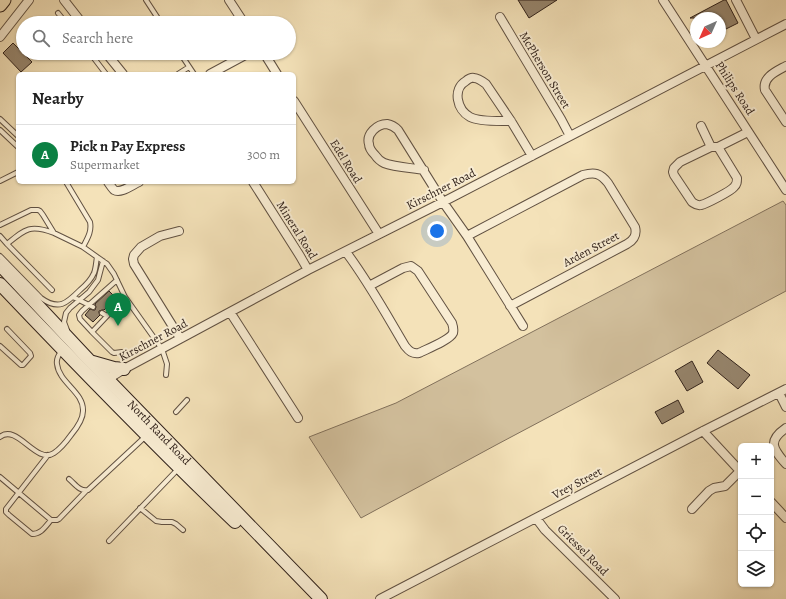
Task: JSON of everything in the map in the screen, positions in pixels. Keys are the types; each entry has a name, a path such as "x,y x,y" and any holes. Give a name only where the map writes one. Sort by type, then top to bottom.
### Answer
{"main road":[{"path":"0,5 4,0"},
{"name":"North Rand Road","path":"0,264 90,361 321,599"},
{"name":"North Rand Road","path":"0,284 146,436 241,528 310,599"},
{"path":"0,290 29,315"},
{"path":"90,361 123,370 119,380 119,390"},
{"path":"108,379 107,386 112,393 177,466"}],"street":[{"path":"16,16 29,0"},
{"path":"64,0 76,15"},
{"path":"229,0 239,16"},
{"name":"Philips Road","path":"663,0 786,190"},
{"path":"736,0 756,39"},
{"path":"0,37 16,17"},
{"name":"McPherson Street","path":"500,18 570,136"},
{"name":"Kirschner Road","path":"108,379 180,338 308,270 346,252 786,24"},
{"path":"112,60 121,72"},
{"path":"214,72 236,60"},
{"path":"268,60 276,72"},
{"path":"786,66 767,79 764,86 786,122"},
{"path":"511,121 471,118 461,108 458,101 458,89 461,84 474,78 486,84 511,121 532,156"},
{"name":"Edel Road","path":"296,104 379,234"},
{"path":"424,170 383,163 377,159 368,144 368,137 371,132 381,125 388,124 398,130 424,170 443,202 467,236 522,326"},
{"path":"701,126 715,147 737,178 737,182 736,186 729,191 702,205 698,205 692,202 674,175 674,168 680,162 715,147 748,132"},
{"name":"Arden Street","path":"467,236 583,175 594,173 604,178 608,183 635,227 635,236 631,242 510,306"},
{"path":"109,184 113,189 120,191 135,184"},
{"name":"Mineral Road","path":"254,184 308,270"},
{"path":"180,231 164,235 146,244 137,251 133,259 134,264 180,338"},
{"path":"346,252 369,286 405,346 412,353 419,353 446,339 454,331 452,323 414,267 411,266 403,268 369,286"},
{"path":"230,312 298,418"},
{"path":"782,391 786,407"},
{"name":"Vrey Street","path":"380,599 782,391"},
{"path":"786,428 776,436 774,445 777,453 786,464"},
{"path":"703,431 738,469"},
{"path":"692,508 714,488 726,486 738,475"},
{"path":"774,505 786,518"},
{"name":"Griessel Road","path":"536,518 545,530 615,599"}],"lane":[{"path":"146,0 156,16"},
{"path":"58,12 61,16"},
{"path":"95,60 104,72"},
{"path":"184,60 193,72"},
{"path":"181,72 189,67"},
{"path":"0,119 16,134"},
{"path":"0,130 16,145"},
{"path":"0,181 16,173"},
{"path":"67,184 90,222 91,231 83,247"},
{"path":"0,225 31,210 35,210 40,211 54,233"},
{"path":"7,244 21,232 28,229 42,228 83,247 103,261 110,268 126,297 162,349 167,364 166,375"},
{"path":"0,236 52,290"},
{"path":"0,256 41,298 46,302 60,305 73,297 92,278 97,257"},
{"path":"72,342 65,326 64,318 70,308 89,292 98,280 103,261"},
{"path":"117,280 91,306 82,311 79,315 80,320 112,352 122,352"},
{"path":"73,297 91,306"},
{"path":"92,332 126,297"},
{"path":"102,313 107,316"},
{"path":"0,346 21,365 23,365 31,356 30,353 7,330"},
{"path":"0,438 4,434 16,436 36,451 48,455 53,454 67,440 79,423 83,412 80,399 62,376 57,364 57,359 62,349"},
{"path":"176,412 188,400"},
{"path":"0,477 51,520 57,520 146,436"},
{"path":"48,455 6,509 6,512 32,534 40,533 51,520"},
{"path":"109,541 177,466"},
{"path":"69,479 82,491 86,491"},
{"path":"140,508 152,519 162,522 172,522 183,530"}],"shaded area":[{"path":"783,201 786,205 786,291 361,518 309,437 396,403"}],"building":[{"path":"518,0 557,0 529,18"},
{"path":"726,0 738,23 726,29 726,12 701,12"},
{"path":"13,43 16,46 16,60 30,60 32,62 21,72 3,53"},
{"path":"109,291 116,298 104,310 99,311 100,315 93,322 85,315 90,309 95,310 95,304"},
{"path":"718,350 750,375 738,389 707,363"},
{"path":"692,361 703,382 687,391 675,371"},
{"path":"678,400 684,412 662,424 655,412"}],"place":[{"name":"Pick n Pay Express","path":"118,326"}]}
